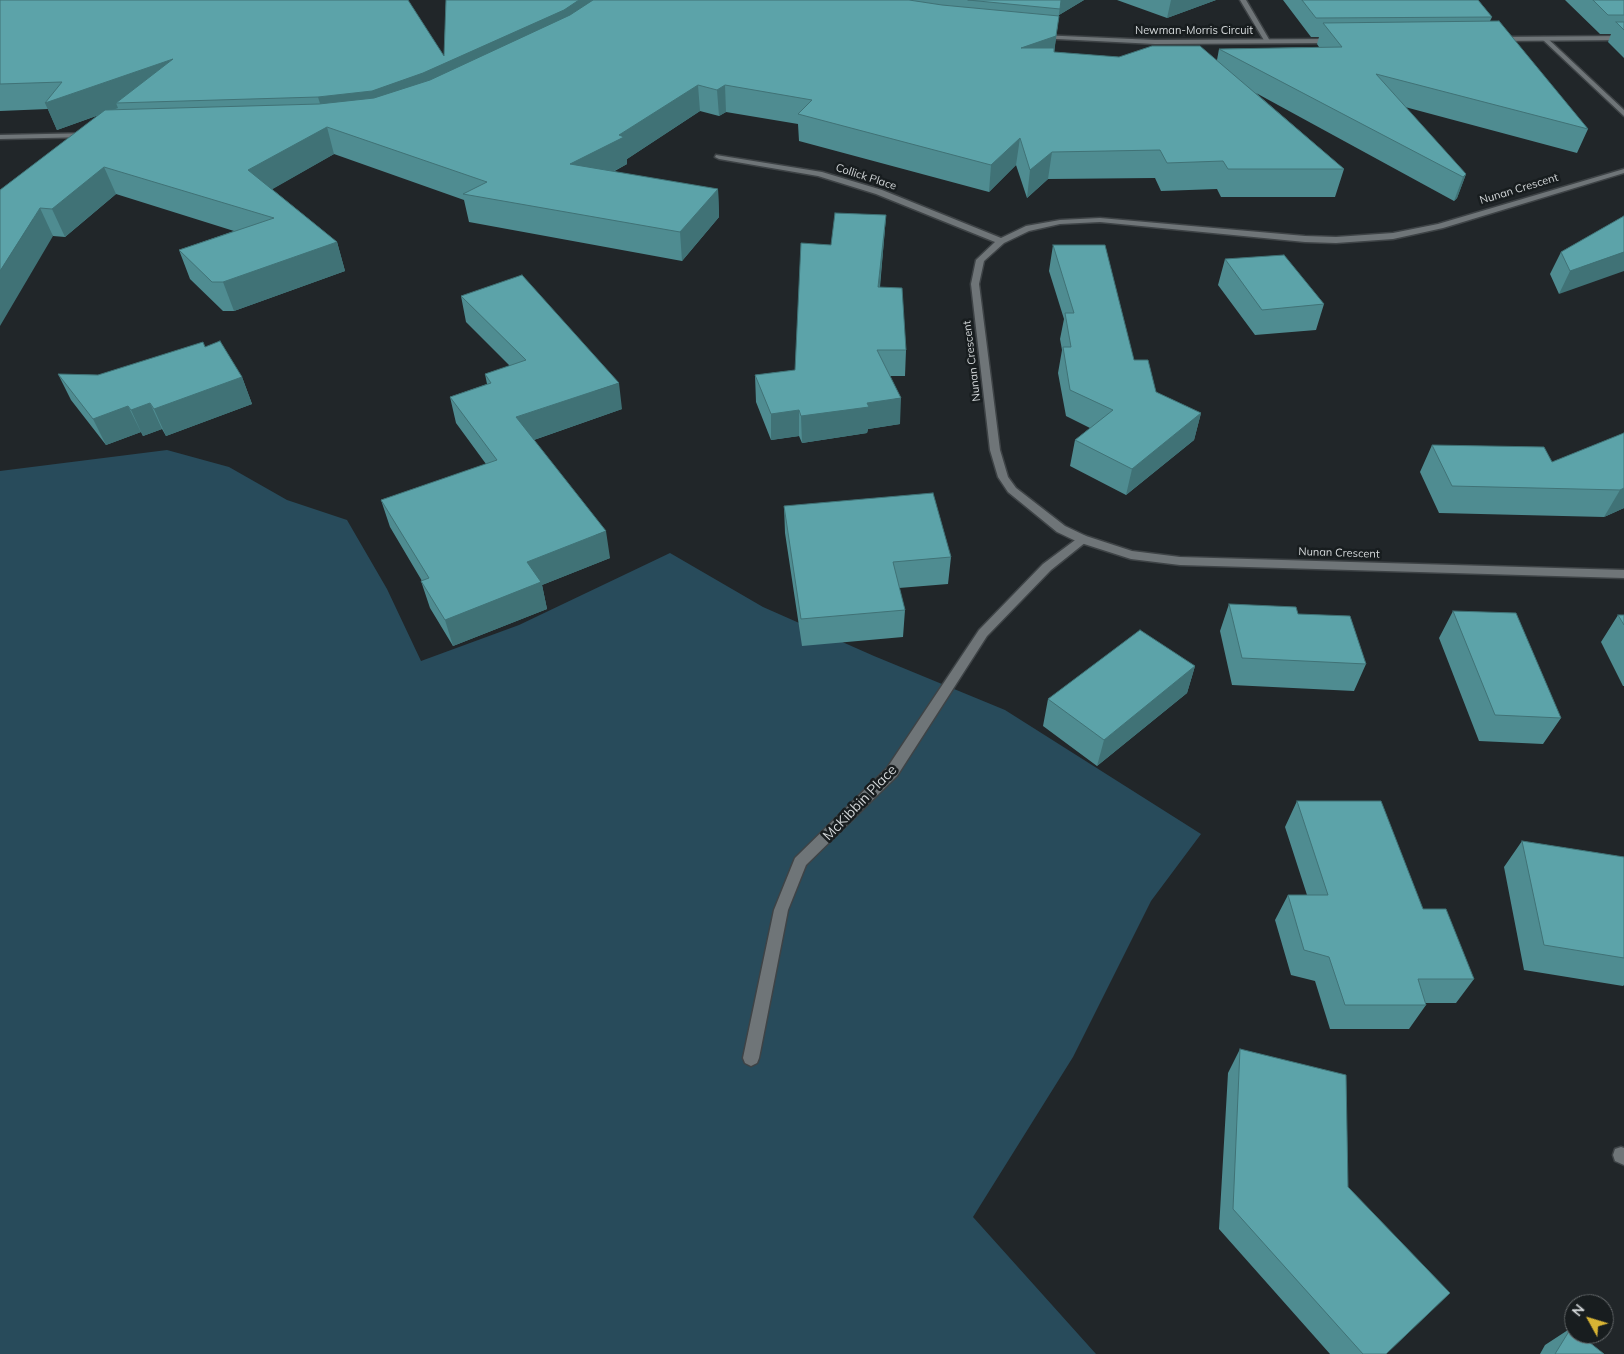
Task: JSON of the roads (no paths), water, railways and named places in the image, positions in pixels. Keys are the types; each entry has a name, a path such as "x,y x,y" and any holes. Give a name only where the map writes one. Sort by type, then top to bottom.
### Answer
{"street":[{"path":"1243,0 1267,41"},
{"name":"Newman-Morris Circuit","path":"1030,36 1155,42 1345,41"},
{"path":"1544,38 1624,114"},
{"path":"1494,39 1624,38"},
{"path":"0,137 99,134"},
{"name":"Collick Place","path":"719,157 827,176 879,192 1001,241"},
{"name":"Nunan Crescent","path":"1624,171 1440,226 1393,236 1336,240 1305,239 1100,220 1060,222 1026,229 1001,241 980,260 975,284 995,450 1003,477 1012,490 1061,529 1082,539 1131,554 1180,561 1624,574"},
{"name":"McKibbin Place","path":"751,1058 781,910 800,862 892,772 982,633 1047,567 1082,539"}]}
